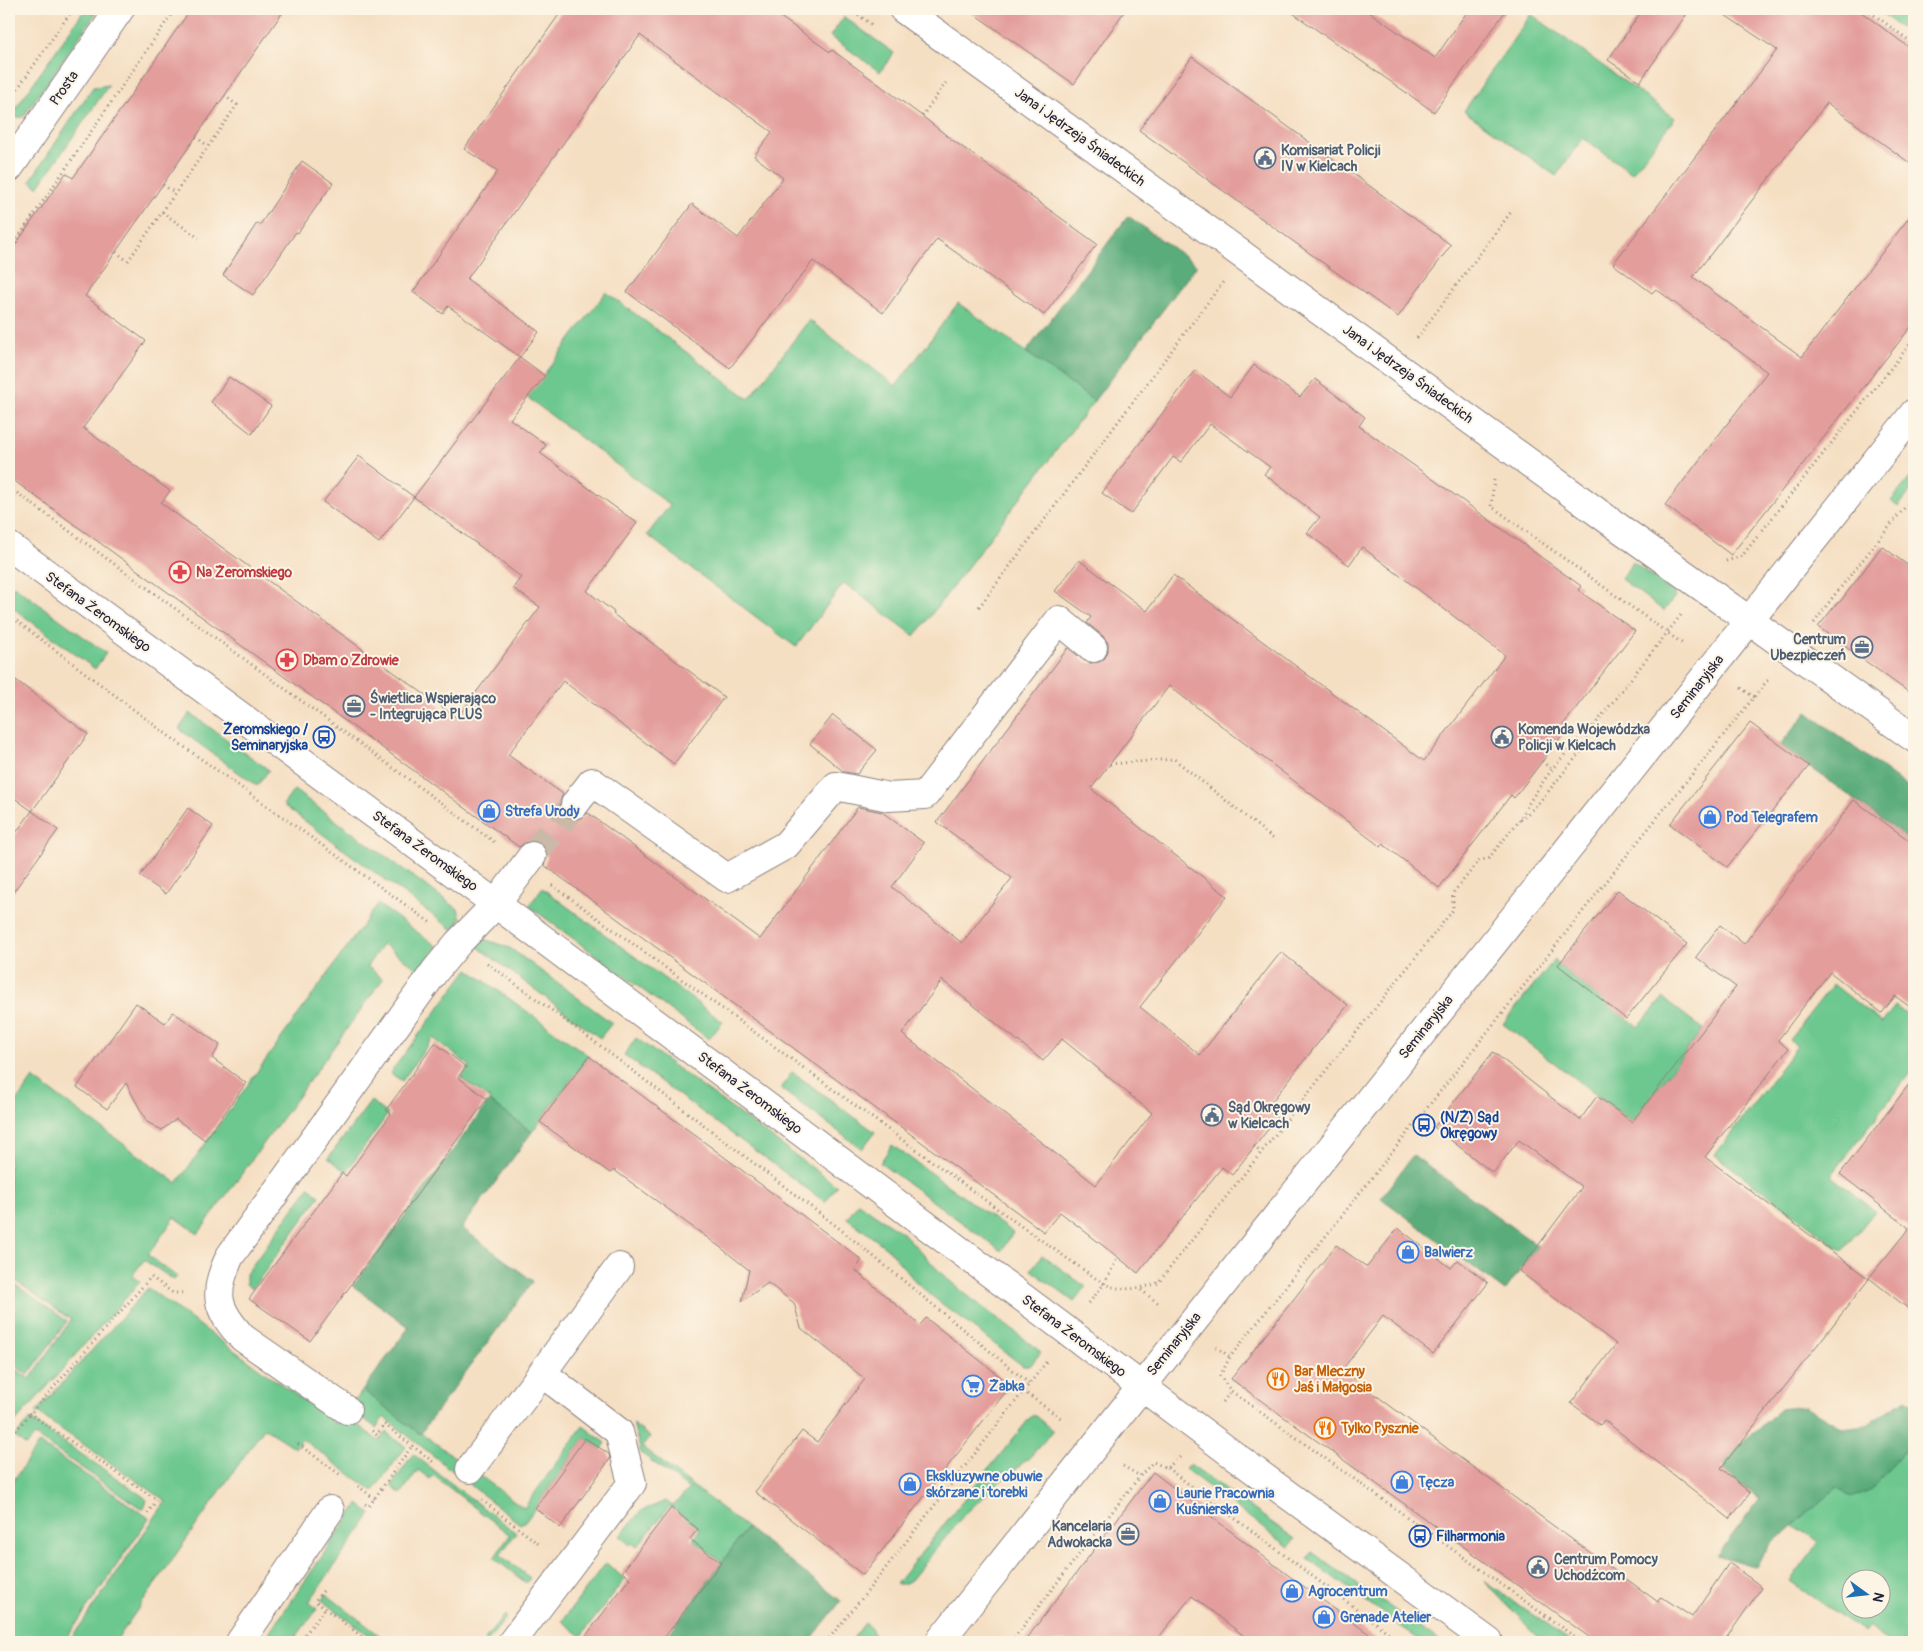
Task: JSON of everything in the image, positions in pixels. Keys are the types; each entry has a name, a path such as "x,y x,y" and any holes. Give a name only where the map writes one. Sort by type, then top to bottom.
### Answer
{"street":[{"name":"Prosta","path":"13,153 120,9"},
{"name":"Jana i Jędrzeja Śniadeckich","path":"903,9 1914,738"},
{"name":"Seminaryjska","path":"939,1642 1914,413"},
{"name":"Stefana Żeromskiego","path":"9,546 496,904 1141,1386 1489,1642"},
{"path":"576,804 592,782 727,878 786,845 836,786 889,797 925,794 1059,620 1094,648"},
{"path":"346,1410 243,1338 227,1319 220,1306 218,1294 220,1280 230,1256 434,971 496,904 532,856"},
{"path":"470,1469 619,1267"},
{"path":"512,1642 524,1611 632,1483 619,1432 542,1372"},
{"path":"240,1642 330,1510"}],"path":[{"path":"9,101 73,9"},
{"path":"9,251 175,9"},
{"path":"1866,9 1914,44"},
{"path":"922,116 948,80"},
{"path":"116,252 128,261 237,105 225,96"},
{"path":"196,137 208,146"},
{"path":"163,185 175,193"},
{"path":"162,212 199,238"},
{"path":"1412,344 1511,212"},
{"path":"979,607 1226,278"},
{"path":"1722,563 1742,556 1914,339"},
{"path":"9,487 499,846"},
{"path":"1814,625 1833,597 1914,496"},
{"path":"1517,823 1532,795 1575,742 1597,722 1683,613"},
{"path":"9,615 162,731 438,928"},
{"path":"1582,1642 1231,1391 1220,1376 1230,1357 1644,834 1767,681 1774,678"},
{"path":"1741,688 1754,697"},
{"path":"551,884 1025,1229 1104,1284 1115,1289 1140,1289 1158,1283 1452,910 1453,893 1479,861 1489,858 1517,823 1538,804 1582,750 1597,722"},
{"path":"1110,764 1174,758 1275,840"},
{"path":"1542,761 1552,770"},
{"path":"479,958 598,1045 840,1229 1030,1384"},
{"path":"1254,1146 1260,1152"},
{"path":"1089,1304 1104,1284 1118,1258"},
{"path":"9,1438 29,1413 152,1277 173,1293 218,1294"},
{"path":"1140,1289 1158,1303"},
{"path":"1216,1346 1230,1357"},
{"path":"826,1642 1049,1358"},
{"path":"1023,1391 1062,1420"},
{"path":"1223,1402 1231,1391"},
{"path":"29,1413 157,1500 147,1514"},
{"path":"368,1428 377,1435 384,1424 420,1452"},
{"path":"9,1428 13,1432"},
{"path":"298,1444 375,1499"},
{"path":"330,1510 345,1490 369,1506 412,1446"},
{"path":"1167,1468 1183,1453"},
{"path":"1011,1642 1152,1462 1167,1468 1402,1642"},
{"path":"1122,1466 1140,1476"},
{"path":"486,1503 547,1550"},
{"path":"323,1591 315,1601 369,1642"},
{"path":"299,1642 325,1609"}],"green space":[{"path":"85,9 99,9 23,117 9,118"},
{"path":"1876,9 1894,9 1914,24 1914,38"},
{"path":"1531,14 1675,118 1632,173 1583,138 1556,176 1464,111"},
{"path":"844,17 894,53 880,72 830,36"},
{"path":"109,85 38,187 30,181 93,87"},
{"path":"1128,216 1197,265 1094,401 1026,352"},
{"path":"606,292 749,399 809,320 896,386 958,303 1094,401 915,636 844,583 796,647 647,535 670,505 527,397"},
{"path":"1914,473 1914,487 1898,507 1891,501"},
{"path":"1633,562 1676,595 1664,611 1621,579"},
{"path":"14,586 106,653 95,669 9,605 9,593"},
{"path":"1807,712 1914,792 1914,843 1780,745"},
{"path":"190,713 269,770 257,786 179,729"},
{"path":"294,790 458,909 461,918 453,930 283,805"},
{"path":"542,888 723,1022 709,1039 529,906"},
{"path":"378,904 438,947 419,970 383,944 367,966 383,979 198,1234 175,1217 148,1255 177,1277 174,1280 144,1260 132,1276 140,1282 13,1425 9,1422 9,1365 30,1379 71,1320 9,1276 9,1112 33,1078 177,1183"},
{"path":"481,938 510,948 612,1023 600,1038 475,945"},
{"path":"1555,959 1558,965 1638,1027 1663,998 1703,1029 1632,1122 1503,1024"},
{"path":"468,969 589,1056 532,1132 461,1078 470,1066 433,1038 402,1081 390,1073"},
{"path":"1833,984 1882,1023 1895,1006 1914,1020 1914,1068 1831,1176 1875,1211 1843,1251 1715,1155 1797,1046 1789,1040"},
{"path":"636,1038 837,1186 825,1202 624,1055"},
{"path":"792,1072 875,1132 862,1149 781,1089"},
{"path":"371,1101 388,1114 346,1172 328,1158"},
{"path":"489,1101 532,1132 462,1228 533,1281 420,1434 363,1390 409,1327 353,1286"},
{"path":"892,1145 1013,1233 1001,1251 880,1163"},
{"path":"1413,1155 1538,1246 1505,1291 1381,1198"},
{"path":"309,1187 320,1196 252,1289 246,1284 246,1274"},
{"path":"858,1203 905,1235 959,1289 1041,1352 1030,1366 1023,1366 928,1293 915,1281 888,1249 847,1218"},
{"path":"1042,1255 1086,1287 1074,1302 1031,1270"},
{"path":"9,1280 67,1321 28,1375 9,1361"},
{"path":"148,1288 336,1424 343,1414 379,1441 386,1432 406,1447 373,1491 302,1439 295,1448 264,1428 115,1642 69,1642 166,1501 36,1412"},
{"path":"363,1390 524,1508 583,1426 606,1443 602,1449 585,1438 526,1521 520,1524 384,1417 376,1428 350,1408"},
{"path":"1906,1399 1914,1405 1914,1428 1910,1443 1872,1489 1851,1498 1837,1487 1770,1545 1756,1567 1717,1555 1760,1499 1742,1486 1723,1477 1725,1459 1780,1409 1805,1406 1842,1428 1867,1425"},
{"path":"1033,1414 1053,1431 1029,1458 963,1516 911,1580 904,1584 896,1584"},
{"path":"1914,1416 1914,1642 1889,1642 1868,1627 1863,1633 1842,1618 1890,1618 1890,1568 1840,1568 1840,1617 1790,1581 1818,1543 1742,1486"},
{"path":"30,1419 144,1497 147,1500 144,1508 139,1507 35,1436 26,1446 15,1437"},
{"path":"633,1424 650,1437 642,1447 747,1528 722,1562 693,1540 700,1529 670,1506 637,1547 632,1543 630,1545 620,1536 641,1511 666,1501 673,1506 689,1489 641,1453"},
{"path":"39,1443 149,1518 64,1642 9,1642 9,1487"},
{"path":"413,1454 516,1533 500,1555 530,1578 526,1583 494,1558 510,1535 433,1475 430,1479 418,1470 401,1494 391,1486"},
{"path":"1190,1464 1295,1539 1289,1547 1185,1469"},
{"path":"358,1504 371,1514 309,1602 317,1609 292,1642 263,1642"},
{"path":"747,1528 841,1601 809,1642 663,1642"},
{"path":"1312,1552 1440,1642 1422,1642 1308,1559"},
{"path":"606,1563 625,1579 581,1636 562,1621"},
{"path":"1484,1581 1572,1642 1543,1642"},
{"path":"326,1594 388,1642 378,1642 322,1600"},
{"path":"505,1615 506,1618 487,1642 485,1639"},
{"path":"865,1623 872,1629 875,1642 850,1642"}],"building":[{"path":"191,9 285,9 85,296 146,341 83,428 170,491 161,503 457,718 540,607 513,588 521,577 414,497 520,357 545,376 510,419 546,445 540,453 637,523 587,591 614,612 613,614 724,697 674,764 563,681 508,755 563,794 560,801 560,809 566,817 580,819 588,813 760,939 858,807 882,812 924,843 892,887 962,943 1012,878 937,822 1068,648 1090,663 1099,662 1105,658 1108,651 1108,643 1103,636 1087,623 1091,617 1055,591 1079,560 1147,611 1173,575 1424,761 1505,655 1362,547 1349,565 1307,533 1320,517 1264,474 1270,467 1210,424 1181,462 1173,457 1131,514 1102,493 1195,370 1230,397 1254,365 1300,397 1315,379 1365,417 1359,426 1581,586 1578,590 1635,631 1563,725 1567,729 1514,798 1511,795 1439,888 1383,844 1381,847 1169,686 1091,789 1227,896 1140,1007 1200,1055 1281,952 1348,1005 1266,1109 1277,1118 1232,1175 1222,1167 1138,1273 1060,1212 1044,1232 544,865 547,858 546,850 541,843 533,840 519,847 9,477 9,254 66,173 73,178","holes":["942,980 1043,1061 1062,1039 1152,1113 1096,1185 902,1034"]},
{"path":"563,9 769,9 830,52 832,50 951,139 1097,244 1044,315 937,239 883,313 813,261 730,368 627,292 692,204 738,238 783,178 754,156 772,132 640,35 467,279 539,332 520,357 448,306 443,314 413,292 498,171 464,149"},
{"path":"967,9 1126,9 1074,84"},
{"path":"1287,9 1365,9 1435,58 1469,9 1507,9 1434,112"},
{"path":"1643,9 1690,9 1640,82 1608,60"},
{"path":"1716,9 1857,9 1914,51 1914,166 1827,103 1693,277 1802,357 1914,211 1914,323 1731,555 1665,505 1767,372 1656,289 1652,293 1613,264 1777,50"},
{"path":"1192,57 1451,245 1398,317 1139,130"},
{"path":"302,161 333,183 298,233 296,232 253,295 223,275 257,223 260,225"},
{"path":"229,377 271,406 252,434 211,402"},
{"path":"359,456 414,497 379,543 323,502"},
{"path":"1882,546 1914,570 1914,696 1818,627 1837,603 1840,602"},
{"path":"9,675 88,734 32,811 9,794"},
{"path":"833,715 877,750 857,774 844,772 810,744"},
{"path":"1750,723 1809,766 1727,867 1670,824"},
{"path":"1854,800 1914,844 1914,1010 1895,996 1882,1013 1830,972 1778,1040 1788,1049 1705,1157 1869,1279 1721,1468 1750,1493 1730,1519 1604,1420 1600,1425 1571,1403 1616,1344 1519,1271 1582,1187 1519,1140 1493,1173 1434,1127 1493,1052 1580,1120 1597,1096 1632,1122 1736,987 1696,957 1720,925 1744,944"},
{"path":"188,808 213,826 166,894 140,876"},
{"path":"32,811 58,830 9,898 9,842"},
{"path":"1618,890 1687,944 1626,1019 1558,965"},
{"path":"136,1003 165,1023 173,1012 220,1045 212,1058 246,1083 205,1140 176,1119 162,1130 147,1122 126,1083 107,1109 77,1087"},
{"path":"435,1043 466,1067 458,1077 487,1099 310,1341 249,1299 342,1173 346,1176 391,1114 386,1110"},
{"path":"589,1056 862,1260 855,1270 920,1325 926,1318 1011,1385 863,1575 755,1492 802,1431 817,1442 865,1379 801,1328 794,1303 768,1283 742,1301 749,1270 614,1170 610,1173 540,1122"},
{"path":"1914,1078 1914,1313 1869,1278 1909,1228 1840,1174"},
{"path":"1398,1228 1451,1268 1458,1260 1488,1283 1433,1354 1383,1316 1342,1370 1658,1602 1662,1597 1692,1617 1729,1563 1762,1587 1725,1640 1729,1642 1596,1642 1231,1379 1336,1245 1367,1267"},
{"path":"585,1438 609,1454 610,1459 560,1528 535,1508"},
{"path":"1153,1472 1288,1575 1380,1642 1252,1642 1192,1596 1155,1642 1024,1642"},
{"path":"671,1508 698,1529 690,1539 721,1563 661,1642 581,1642 630,1578 622,1572"}],"tunnel":[{"path":"532,856 575,804"}],"place":[{"name":"Komisariat Policji IV w Kielcach","path":"1265,158"},
{"name":"Na Żeromskiego","path":"180,572"},
{"name":"Centrum Ubezpieczeń","path":"1862,647"},
{"name":"Dbam o Zdrowie","path":"287,660"},
{"name":"Świetlica Wspierająco - Integrująca PLUS","path":"354,706"},
{"name":"Żeromskiego / Seminaryjska","path":"324,737"},
{"name":"Komenda Wojewódzka Policji w Kielcach","path":"1502,737"},
{"name":"Strefa Urody","path":"489,811"},
{"name":"Pod Telegrafem","path":"1710,817"},
{"name":"Sąd Okręgowy w Kielcach","path":"1212,1115"},
{"name":"(N/Ż) Sąd Okręgowy","path":"1424,1125"},
{"name":"Balwierz","path":"1408,1252"},
{"name":"Bar Mleczny Jaś i Małgosia","path":"1278,1379"},
{"name":"Żabka","path":"973,1386"},
{"name":"Tylko Pysznie","path":"1325,1428"},
{"name":"Tęcza","path":"1402,1482"},
{"name":"Ekskluzywne obuwie skórzane i torebki","path":"910,1484"},
{"name":"Laurie Pracownia Kuśnierska","path":"1160,1501"},
{"name":"Kancelaria Adwokacka","path":"1128,1534"},
{"name":"Filharmonia","path":"1420,1536"},
{"name":"Centrum Pomocy Uchodźcom","path":"1538,1567"},
{"name":"Agrocentrum","path":"1292,1591"},
{"name":"Grenade Atelier","path":"1324,1617"}]}
